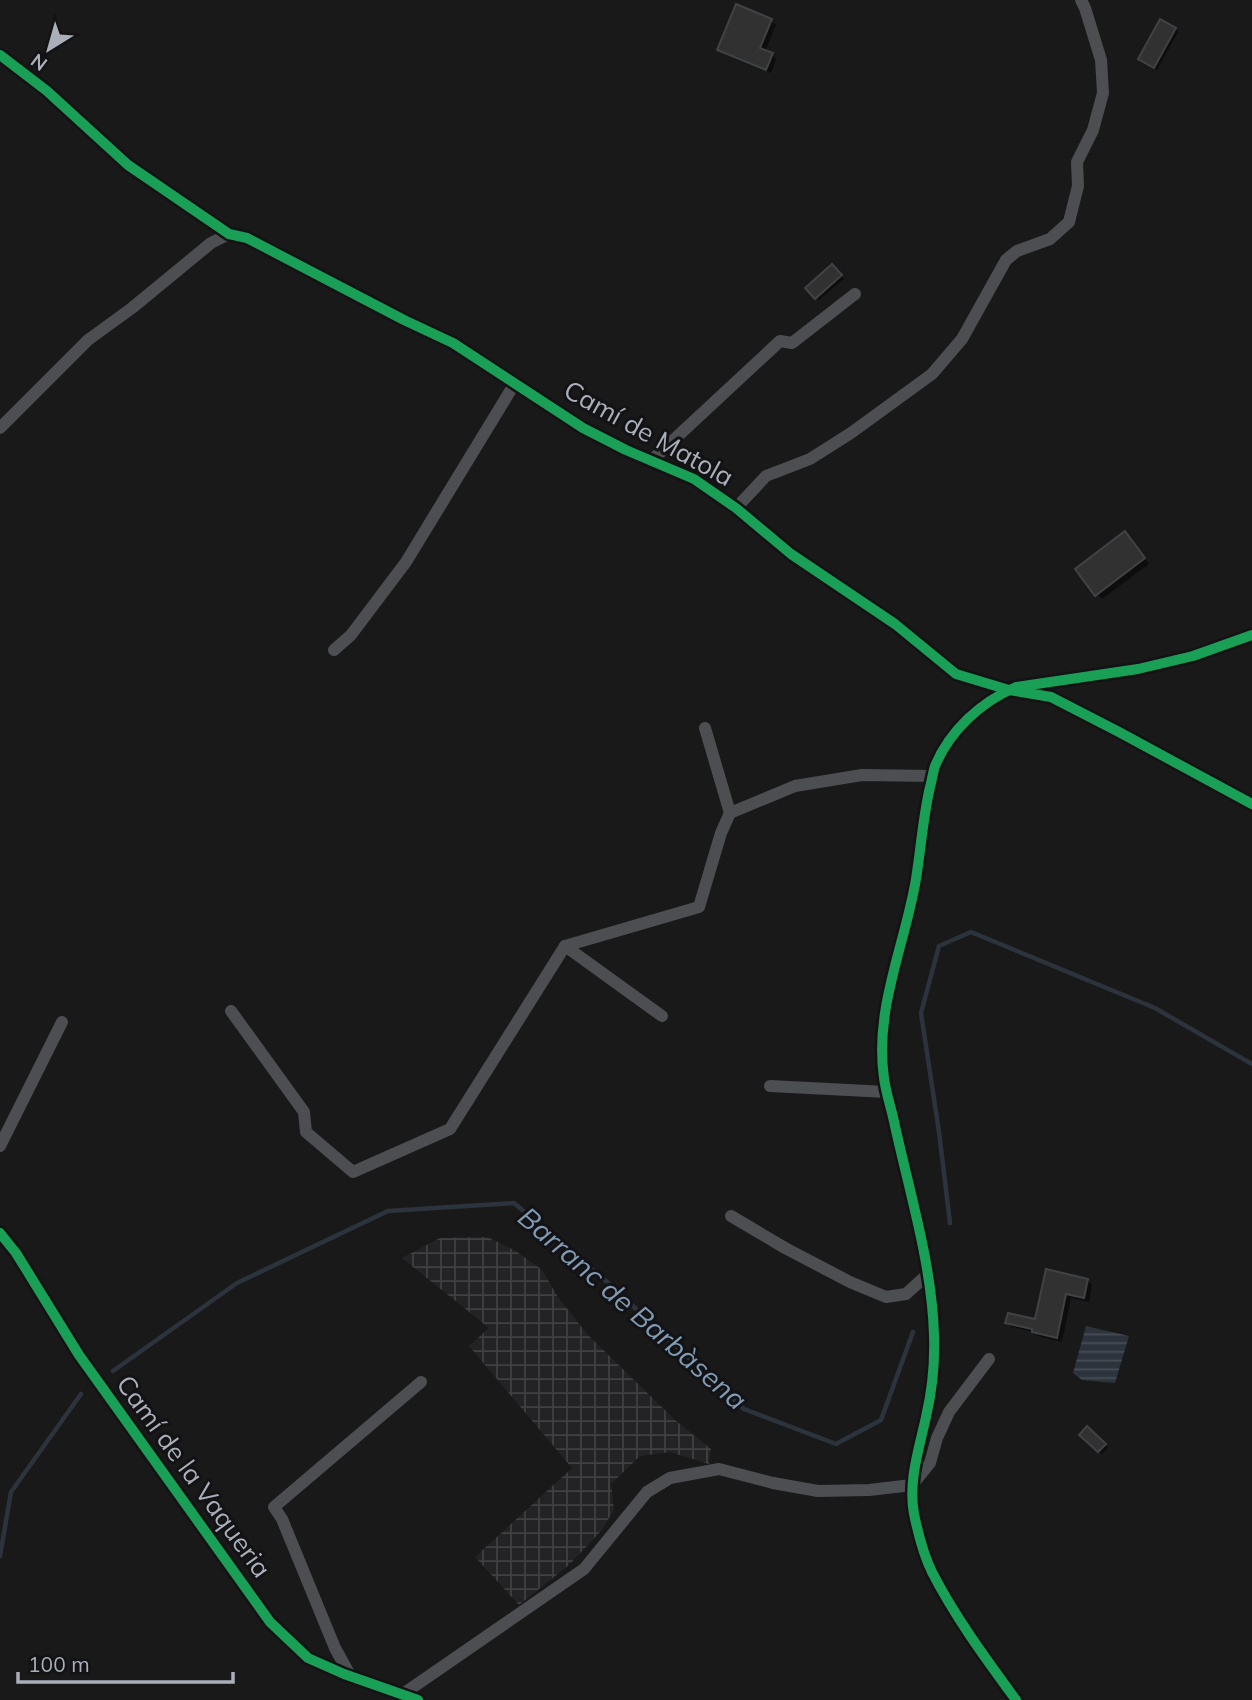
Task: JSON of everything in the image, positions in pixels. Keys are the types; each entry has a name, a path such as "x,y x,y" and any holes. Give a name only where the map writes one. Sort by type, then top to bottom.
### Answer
{"street":[{"path":"736,508 766,476 810,459 851,433 932,374 962,339 1006,260 1017,251 1050,239 1069,222 1078,186 1077,162 1093,130 1103,93 1101,60 1081,0"},
{"name":"Camí de Matola","path":"0,55 47,90 128,164 229,234 247,238 453,343 583,428 694,479 736,508 791,554 895,624 956,674 1009,690 1051,697 1252,804"},
{"path":"0,428 88,340 132,308 211,243 229,234"},
{"path":"652,460 780,341 792,343 855,294"},
{"path":"334,650 351,635 406,562 515,383"},
{"path":"1016,1700 971,1636 931,1570 914,1512 912,1485 932,1381 934,1336 928,1274 884,1077 883,1031 886,1005 916,880 927,800 935,766 954,734 978,709 1009,690 1193,656 1252,635"},
{"path":"231,1011 304,1112 306,1132 354,1172 450,1129 565,946 699,907 721,833 730,813 705,728"},
{"path":"730,813 795,786 862,775 933,776"},
{"path":"565,946 662,1016"},
{"path":"0,1146 62,1021"},
{"path":"770,1086 887,1091"},
{"path":"731,1216 850,1282 887,1297 906,1294 928,1274"},
{"name":"Camí de la Vaqueria","path":"0,1233 16,1253 79,1355 270,1622 308,1658 386,1694 403,1694 418,1700"},
{"path":"403,1694 584,1569 647,1492 670,1478 719,1469 818,1491 869,1490 912,1485 930,1463 937,1438 949,1412 989,1359"},
{"path":"351,1677 335,1648 275,1507 421,1382"}],"shaded area":[{"path":"487,1237 516,1251 542,1270 558,1297 587,1334 675,1420 711,1449 709,1464 670,1452 640,1456 611,1484 614,1510 601,1531 569,1565 519,1605 475,1557 572,1468 469,1346 489,1328 402,1258 440,1238"},
{"path":"1086,1326 1129,1336 1115,1383 1082,1380 1073,1373"}],"building":[{"path":"736,4 772,19 760,48 773,53 766,70 717,50"},
{"path":"1160,19 1176,28 1154,68 1138,59"},
{"path":"832,264 842,275 815,299 805,288"},
{"path":"1125,531 1145,558 1095,596 1075,569"},
{"path":"1046,1269 1088,1279 1084,1298 1066,1294 1057,1338 1005,1323 1008,1313 1035,1319"},
{"path":"1087,1426 1106,1444 1098,1452 1079,1435"}],"waterway":[{"name":"Barranc de Barbàsena","path":"950,1223 921,1013 939,946 971,932 1155,1008 1252,1064"},
{"name":"Barranc de Barbàsena","path":"113,1371 237,1283 388,1211 514,1203 607,1282 744,1409 836,1444 881,1420 913,1332"},
{"name":"Barranc de Barbàsena","path":"0,1556 11,1492 81,1394"}],"cycle path":[{"path":"0,55 47,91 128,165 229,234 247,238 453,343 583,428 694,479 736,508 791,554 895,624 956,674 1009,690 1051,697 1252,804"},
{"path":"1016,1700 941,1589 926,1558 914,1514 912,1489 915,1465 933,1376 932,1309 919,1230 885,1084 882,1052 887,1002 911,904 930,787 941,753 958,729 979,709 1003,693 1016,687 1138,669 1193,656 1252,635"},
{"path":"0,1233 16,1253 79,1355 270,1622 308,1658 344,1674 418,1700"}]}
